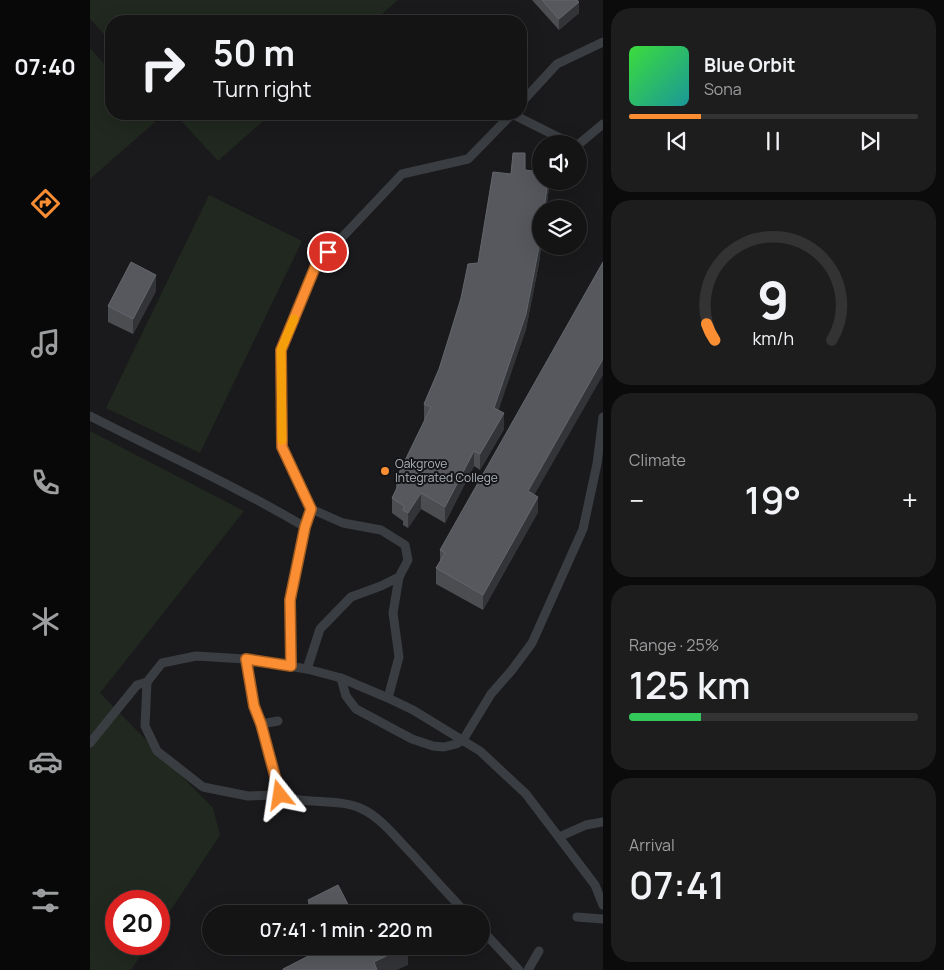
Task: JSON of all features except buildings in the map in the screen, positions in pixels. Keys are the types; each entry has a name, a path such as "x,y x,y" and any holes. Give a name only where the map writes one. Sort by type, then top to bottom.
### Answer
{"lane":[{"path":"527,96 557,64 603,42"},
{"path":"388,698 399,657 393,613 399,577 408,560 405,545 381,530 343,523 311,509 282,447 281,350 316,265 402,174 468,159 506,120"},
{"path":"524,120 554,135"},
{"path":"587,137 603,124"},
{"path":"90,416 186,465 257,498 305,527"},
{"path":"341,678 346,696 356,709 412,739 433,746 444,747 463,740 491,694 532,643 583,529 597,464 603,416"},
{"path":"291,666 290,600 305,527 311,509"},
{"path":"306,669 320,629 351,597 399,577"},
{"path":"90,743 137,685 147,682 162,663 196,656 246,659 291,666 341,678 413,710 480,751 526,794 595,885 603,905"},
{"path":"246,659 254,706 261,724 280,795"},
{"path":"147,682 145,726 157,751 203,787 248,796 280,795 289,799 358,807 371,814 388,829 459,905"},
{"path":"261,724 278,721"},
{"path":"559,837 586,825 603,822"},
{"path":"577,917 603,919"},
{"path":"490,939 519,970"},
{"path":"528,970 539,951"}],"shaded area":[{"path":"90,0 398,0 381,15 105,15 105,35 90,19"},
{"path":"90,48 105,65 105,120 153,120 155,122 90,179"},
{"path":"180,120 264,120 218,161"},
{"path":"209,195 302,241 200,453 106,408"},
{"path":"90,431 244,511 100,693 213,808 220,835 170,911 170,890 105,890 105,955 141,955 131,970 90,970"}],"slow traffic":[{"path":"282,440 281,350 294,319"}],"place":[{"name":"Oakgrove Integrated College","path":"385,471"}],"route":[{"path":"280,795 261,724 254,706 246,659 291,666 290,600 305,527 311,509 282,447 281,350 316,265 328,252"}]}
